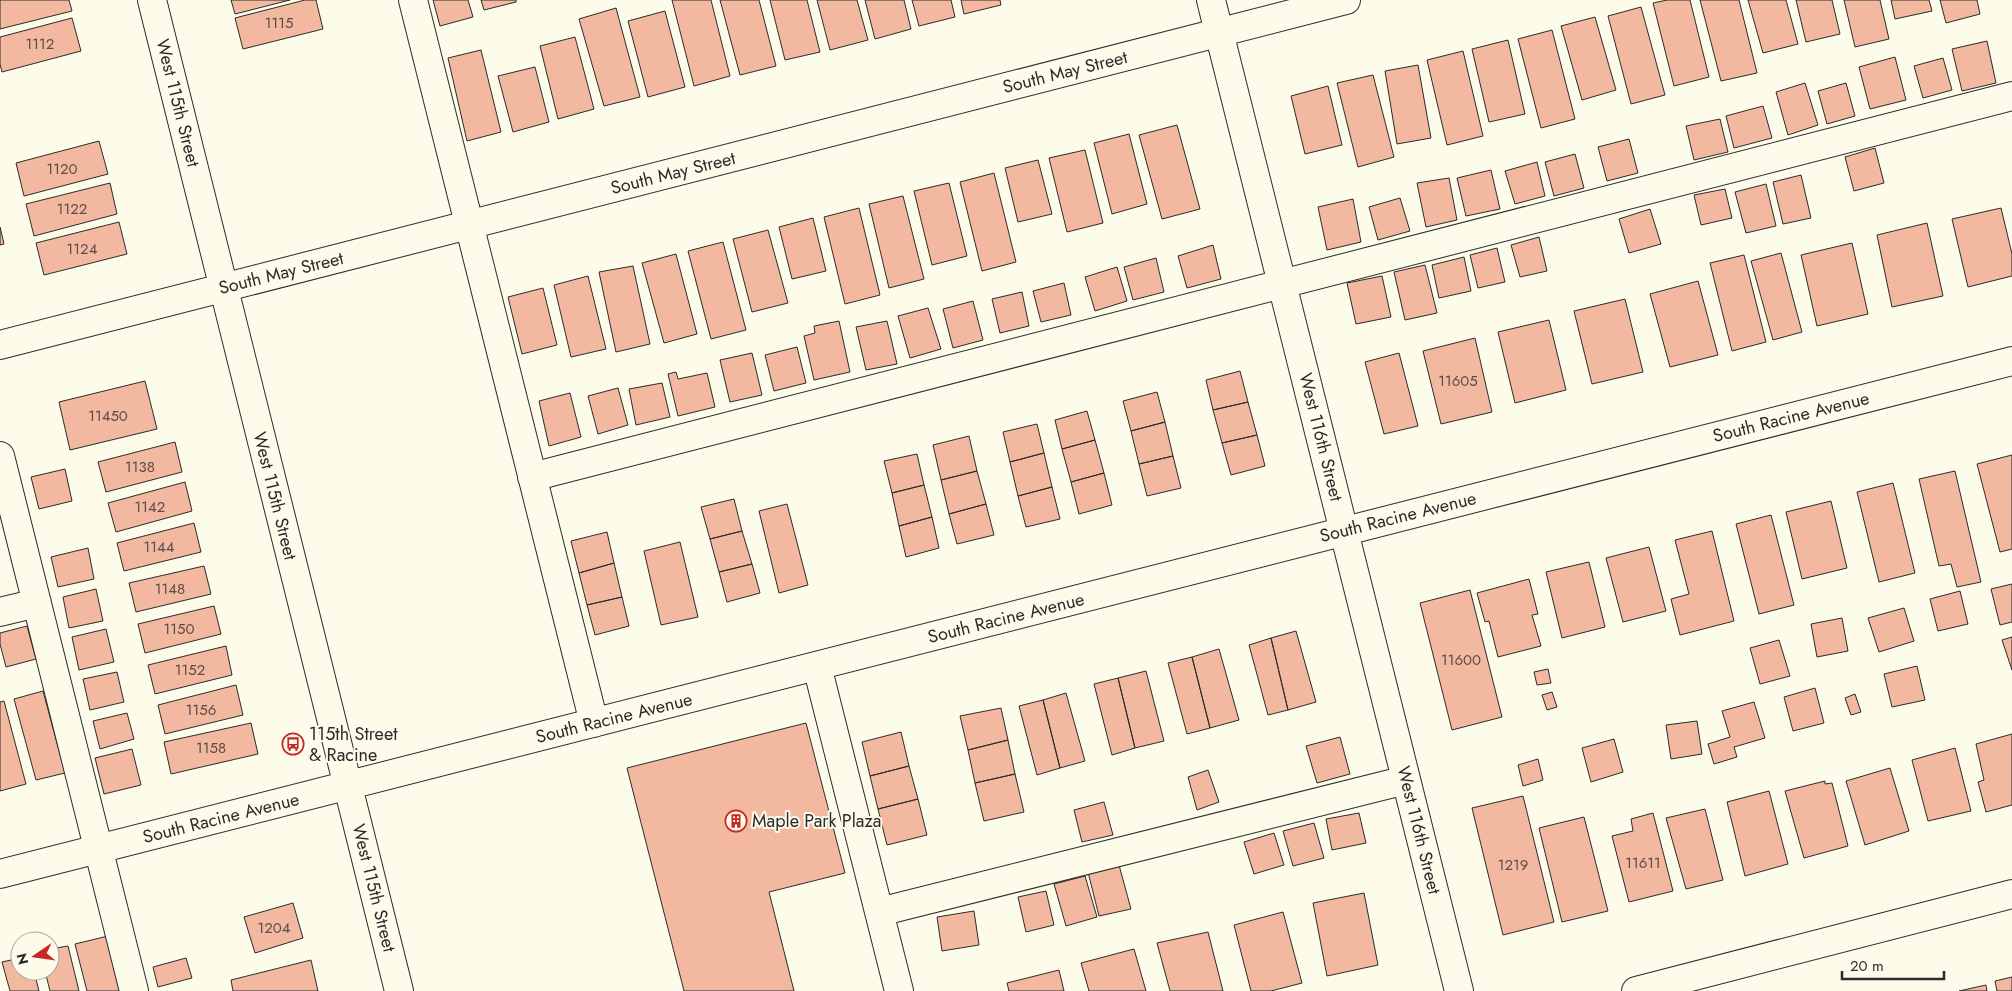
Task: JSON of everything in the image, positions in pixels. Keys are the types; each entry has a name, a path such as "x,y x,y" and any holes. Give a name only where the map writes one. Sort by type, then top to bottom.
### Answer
{"street":[{"name":"West 115th Street","path":"152,0 399,991"},
{"path":"413,0 594,722"},
{"name":"West 116th Street","path":"1212,0 1459,991"},
{"name":"South May Street","path":"0,345 1346,0"},
{"path":"532,478 2012,96"},
{"name":"South Racine Avenue","path":"0,874 2012,361"},
{"path":"0,456 134,991"},
{"path":"0,612 37,603"},
{"path":"817,666 899,991"},
{"path":"879,912 1406,780"},
{"path":"1636,991 2012,894"}],"building":[{"path":"0,0 69,0 72,11 0,29"},
{"path":"231,0 290,0 235,14"},
{"path":"305,0 316,0 323,29 243,49 235,18"},
{"path":"433,0 468,0 473,17 440,26"},
{"path":"481,0 516,0 516,2 484,10"},
{"path":"672,0 711,0 730,76 694,86"},
{"path":"720,0 759,0 776,66 740,75"},
{"path":"770,0 807,0 820,52 785,60"},
{"path":"817,0 857,0 868,40 830,50"},
{"path":"865,0 904,0 911,29 875,39"},
{"path":"912,0 951,0 955,17 919,26"},
{"path":"961,0 1000,0 1001,5 964,14"},
{"path":"1667,0 1690,0 1709,77 1674,86 1653,3"},
{"path":"1700,0 1739,0 1757,73 1721,81"},
{"path":"1748,0 1786,0 1798,44 1763,53"},
{"path":"1796,0 1832,0 1840,34 1806,42"},
{"path":"1844,0 1880,0 1889,39 1855,47"},
{"path":"1891,0 1929,0 1932,11 1895,19"},
{"path":"1940,0 1977,0 1980,14 1946,23"},
{"path":"1641,7 1665,95 1631,104 1608,16"},
{"path":"616,8 640,97 604,106 579,19"},
{"path":"665,11 685,87 648,97 628,21"},
{"path":"1595,17 1616,90 1582,100 1561,26"},
{"path":"72,18 81,51 2,72 0,64 0,37"},
{"path":"1552,30 1575,119 1541,128 1518,39"},
{"path":"575,37 594,109 558,119 540,46"},
{"path":"1508,40 1525,114 1489,122 1472,49"},
{"path":"1987,41 1996,83 1962,91 1952,49"},
{"path":"481,50 501,132 467,141 448,58"},
{"path":"1463,51 1483,136 1447,145 1427,60"},
{"path":"1895,57 1906,100 1870,109 1859,67"},
{"path":"1943,58 1952,90 1923,98 1914,66"},
{"path":"1418,65 1431,138 1397,144 1385,71"},
{"path":"535,67 549,122 513,132 498,76"},
{"path":"1373,75 1394,157 1358,167 1337,83"},
{"path":"1805,83 1818,125 1788,135 1776,92"},
{"path":"1846,83 1855,116 1827,124 1818,91"},
{"path":"1328,86 1342,145 1305,154 1291,96"},
{"path":"1763,106 1772,138 1734,148 1726,116"},
{"path":"1720,119 1728,152 1694,160 1686,126"},
{"path":"1177,125 1200,209 1162,219 1139,135"},
{"path":"1129,134 1147,204 1112,214 1094,143"},
{"path":"1629,139 1638,173 1607,181 1598,147"},
{"path":"99,141 108,174 24,196 16,163"},
{"path":"1875,148 1884,183 1854,191 1845,157"},
{"path":"1085,150 1103,223 1067,232 1049,158"},
{"path":"1575,154 1584,188 1554,196 1545,162"},
{"path":"1038,160 1052,214 1018,222 1005,168"},
{"path":"1537,162 1545,196 1515,204 1505,171"},
{"path":"1491,170 1500,209 1466,216 1457,178"},
{"path":"994,173 1016,262 982,271 960,182"},
{"path":"1801,175 1811,218 1783,224 1773,182"},
{"path":"1449,178 1457,220 1426,227 1417,183"},
{"path":"110,183 117,214 34,236 26,204"},
{"path":"949,183 967,256 932,265 914,191"},
{"path":"1766,184 1776,226 1746,233 1735,192"},
{"path":"1725,189 1732,218 1701,225 1694,195"},
{"path":"903,196 924,279 889,288 869,204"},
{"path":"1400,198 1410,231 1378,240 1369,207"},
{"path":"1353,199 1361,242 1327,250 1318,207"},
{"path":"859,208 880,295 845,304 824,217"},
{"path":"2001,208 2012,254 2012,276 1968,287 1952,219"},
{"path":"1650,209 1661,244 1629,253 1619,219"},
{"path":"813,218 826,271 792,279 779,227"},
{"path":"119,222 127,254 44,275 36,243"},
{"path":"1927,223 1943,296 1892,307 1877,235"},
{"path":"0,227 4,244 0,245"},
{"path":"768,230 788,303 752,312 733,239"},
{"path":"1539,237 1547,271 1520,277 1511,245"},
{"path":"723,242 746,330 711,339 688,251"},
{"path":"1852,243 1868,314 1817,326 1801,255"},
{"path":"1213,245 1221,279 1187,288 1178,256"},
{"path":"1497,248 1505,282 1478,288 1470,255"},
{"path":"1781,253 1802,332 1773,340 1751,261"},
{"path":"676,254 697,334 664,343 642,263"},
{"path":"1744,255 1766,342 1732,351 1710,263"},
{"path":"1464,257 1471,291 1439,298 1432,265"},
{"path":"1156,258 1164,292 1133,300 1124,267"},
{"path":"1425,265 1437,313 1405,320 1394,272"},
{"path":"633,266 650,344 616,352 599,272"},
{"path":"1117,267 1127,301 1095,311 1085,277"},
{"path":"588,276 606,349 571,357 554,285"},
{"path":"1382,276 1391,317 1356,324 1347,283"},
{"path":"1698,281 1718,355 1670,367 1650,294"},
{"path":"1064,283 1071,315 1041,322 1033,291"},
{"path":"543,288 557,345 522,354 508,297"},
{"path":"1022,292 1029,326 1000,333 992,299"},
{"path":"1625,299 1643,372 1592,384 1574,311"},
{"path":"973,301 983,340 953,348 943,309"},
{"path":"928,308 941,349 910,358 898,316"},
{"path":"1549,320 1566,390 1515,403 1498,332"},
{"path":"839,321 850,372 814,380 804,336 815,333 814,326"},
{"path":"887,321 897,364 866,370 856,327"},
{"path":"1475,338 1492,412 1441,424 1423,351"},
{"path":"797,347 806,383 774,391 765,355"},
{"path":"752,353 762,395 730,402 720,360"},
{"path":"1399,353 1418,426 1384,434 1365,362"},
{"path":"1240,371 1248,402 1213,410 1206,380"},
{"path":"676,372 678,379 707,373 715,407 678,416 668,374"},
{"path":"145,381 157,429 70,450 59,402"},
{"path":"662,383 670,417 636,425 629,389"},
{"path":"618,388 628,425 598,434 588,396"},
{"path":"1157,392 1165,422 1131,431 1123,401"},
{"path":"570,393 581,437 549,446 539,401"},
{"path":"1248,402 1257,435 1222,443 1213,410"},
{"path":"1087,411 1095,440 1062,449 1055,420"},
{"path":"1165,422 1173,456 1139,464 1131,431"},
{"path":"1037,424 1044,453 1010,462 1003,432"},
{"path":"1257,435 1265,466 1231,475 1222,443"},
{"path":"969,436 977,471 941,480 933,445"},
{"path":"1095,440 1104,473 1071,482 1062,449"},
{"path":"175,442 182,472 106,492 98,462"},
{"path":"1044,453 1052,487 1018,496 1010,462"},
{"path":"917,454 924,485 892,493 884,461"},
{"path":"2012,455 2012,549 2000,552 1977,464"},
{"path":"1173,456 1181,488 1147,496 1139,464"},
{"path":"65,469 72,501 39,509 31,477"},
{"path":"977,471 986,504 949,514 941,480"},
{"path":"1955,471 1981,582 1957,587 1951,564 1939,566 1919,479"},
{"path":"1104,473 1112,505 1079,514 1071,482"},
{"path":"185,482 192,511 116,532 108,503"},
{"path":"1893,483 1915,573 1879,582 1857,492"},
{"path":"924,485 932,517 899,526 892,493"},
{"path":"1052,487 1060,519 1026,527 1018,496"},
{"path":"734,499 742,531 710,539 701,507"},
{"path":"1831,501 1847,568 1802,579 1786,512"},
{"path":"787,504 808,585 779,593 759,511"},
{"path":"986,504 994,535 957,544 949,514"},
{"path":"1771,515 1794,605 1759,614 1736,524"},
{"path":"932,517 939,548 906,557 899,526"},
{"path":"194,523 201,552 124,571 117,543"},
{"path":"742,531 752,564 719,572 710,539"},
{"path":"1712,531 1734,621 1680,635 1671,599 1689,594 1675,540"},
{"path":"607,532 614,563 579,573 571,541"},
{"path":"680,542 698,617 661,625 644,551"},
{"path":"1649,547 1666,611 1623,622 1606,558"},
{"path":"88,548 94,579 58,587 51,557"},
{"path":"1589,562 1605,627 1562,638 1546,572"},
{"path":"614,563 622,597 587,605 579,573"},
{"path":"752,564 760,593 727,602 719,572"},
{"path":"204,566 211,594 136,612 129,583"},
{"path":"1529,579 1538,614 1532,615 1541,646 1498,657 1489,621 1485,622 1477,593"},
{"path":"2012,584 2012,622 2000,625 1991,589"},
{"path":"96,589 103,621 69,628 63,597"},
{"path":"1470,590 1502,717 1452,730 1420,603"},
{"path":"1960,591 1968,624 1938,631 1930,599"},
{"path":"622,597 629,626 595,635 587,605"},
{"path":"214,606 221,634 145,653 138,624"},
{"path":"1904,608 1914,641 1879,652 1868,618"},
{"path":"1842,618 1848,651 1817,657 1811,624"},
{"path":"27,626 36,659 6,667 0,644 0,633"},
{"path":"106,629 114,662 79,670 72,637"},
{"path":"1296,631 1316,702 1288,710 1271,638"},
{"path":"2012,637 2012,670 2002,640"},
{"path":"1271,638 1288,710 1268,715 1249,645"},
{"path":"1779,640 1790,676 1760,684 1750,648"},
{"path":"226,646 232,675 155,694 148,665"},
{"path":"1219,649 1239,720 1210,728 1192,657"},
{"path":"1192,657 1210,728 1187,734 1168,663"},
{"path":"1917,666 1925,700 1892,707 1884,674"},
{"path":"1548,669 1551,683 1537,685 1534,672"},
{"path":"1146,671 1164,741 1135,748 1118,678"},
{"path":"117,672 124,702 90,710 83,679"},
{"path":"1118,678 1135,748 1112,755 1094,684"},
{"path":"236,685 243,715 165,734 158,705"},
{"path":"1815,688 1824,723 1793,731 1784,697"},
{"path":"43,691 65,773 36,780 14,699"},
{"path":"1552,692 1557,707 1547,710 1542,695"},
{"path":"1066,693 1085,761 1060,768 1043,700"},
{"path":"1855,694 1861,712 1851,715 1845,698"},
{"path":"1043,700 1060,768 1037,775 1019,706"},
{"path":"4,701 26,784 0,791 0,702"},
{"path":"1754,702 1765,738 1734,747 1737,757 1714,764 1708,744 1730,737 1722,711"},
{"path":"1001,708 1008,740 968,750 960,716"},
{"path":"127,713 134,739 100,749 93,721"},
{"path":"1697,721 1702,754 1671,759 1666,725"},
{"path":"251,723 258,754 171,774 164,742"},
{"name":"Maple Park Plaza","path":"806,723 845,873 769,892 794,991 684,991 627,768"},
{"path":"901,732 909,766 870,776 862,742"},
{"path":"2012,734 2012,805 1986,812 1978,782 1984,780 1976,744"},
{"path":"1340,737 1350,774 1317,783 1306,746"},
{"path":"1614,739 1623,772 1591,782 1582,748"},
{"path":"1008,740 1015,774 975,783 968,750"},
{"path":"1955,748 1971,811 1928,821 1912,760"},
{"path":"132,749 141,785 104,794 95,758"},
{"path":"1538,759 1543,780 1523,786 1518,765"},
{"path":"909,766 918,799 878,809 870,776"},
{"path":"1890,768 1909,831 1865,845 1846,781"},
{"path":"1208,770 1219,802 1197,810 1188,777"},
{"path":"1015,774 1024,812 984,821 975,783"},
{"path":"1825,781 1825,784 1832,783 1848,846 1804,858 1785,791"},
{"path":"1769,791 1788,864 1745,876 1727,802"},
{"path":"1523,796 1554,922 1503,935 1472,808"},
{"path":"918,799 927,835 887,845 878,809"},
{"path":"1104,802 1113,835 1082,842 1074,810"},
{"path":"1705,809 1723,880 1686,889 1666,818"},
{"path":"1359,813 1366,843 1332,850 1326,819"},
{"path":"1653,813 1673,891 1629,902 1612,836 1633,831 1631,819"},
{"path":"1584,817 1608,911 1562,922 1539,828"},
{"path":"1314,823 1324,858 1293,866 1283,831"},
{"path":"1274,833 1284,865 1254,874 1244,842"},
{"path":"1119,865 1131,909 1099,916 1088,872"},
{"path":"1085,876 1097,917 1066,926 1054,884"},
{"path":"1046,891 1054,925 1026,932 1018,897"},
{"path":"1364,893 1378,965 1327,976 1313,903"},
{"path":"293,903 303,938 255,953 244,917"},
{"path":"974,911 979,945 942,951 937,917"},
{"path":"1283,912 1302,983 1271,991 1251,991 1234,925"},
{"path":"1208,932 1223,991 1170,991 1157,943"},
{"path":"108,936 121,991 87,991 75,944"},
{"path":"68,946 79,991 50,991 48,981 60,981 60,947"},
{"path":"1134,949 1146,991 1089,991 1081,963"},
{"path":"186,958 192,978 158,987 153,967"},
{"path":"10,960 10,981 36,981 39,991 10,991 2,962"},
{"path":"311,960 318,991 233,991 231,980"},
{"path":"1059,970 1064,991 1009,991 1007,983"},
{"path":"2012,977 2012,991 1997,991 1995,981"},
{"path":"1986,985 1987,991 1959,991"}],"place":[{"name":"115th Street & Racine","path":"293,744"},
{"name":"Maple Park Plaza","path":"736,821"}]}
